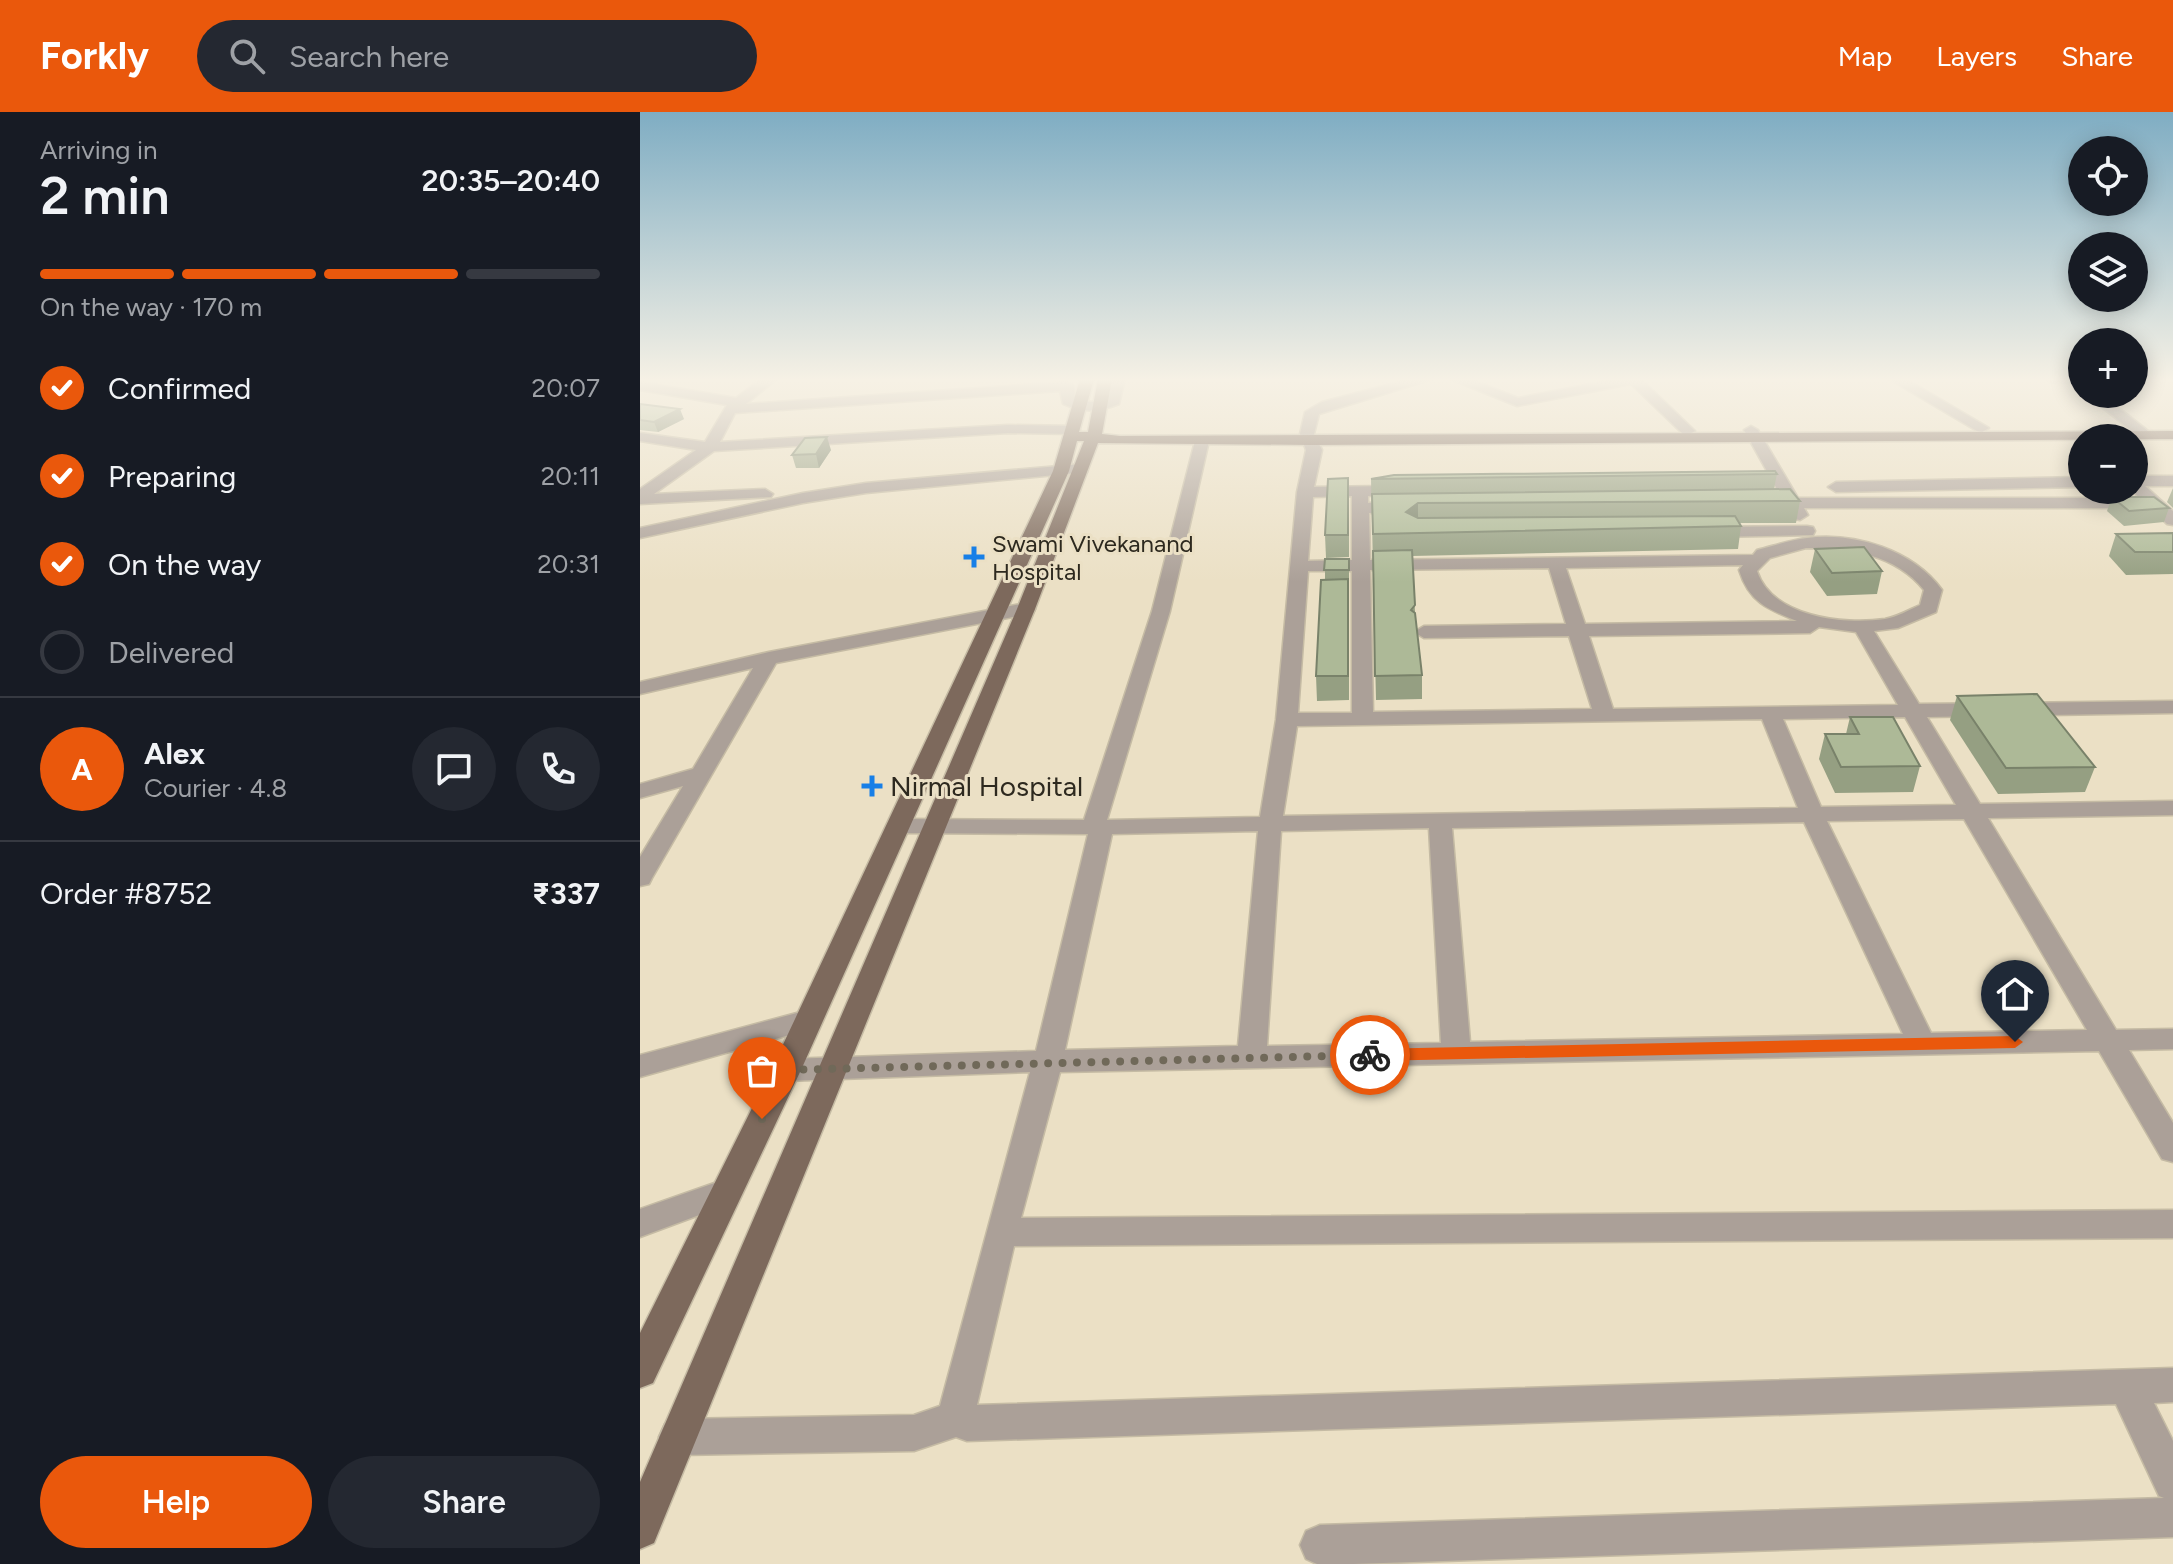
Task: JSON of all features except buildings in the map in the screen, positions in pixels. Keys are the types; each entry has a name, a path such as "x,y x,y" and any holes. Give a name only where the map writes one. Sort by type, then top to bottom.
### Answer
{"main road":[{"path":"640,1529 1026,609 1076,447"},
{"path":"640,1371 786,1070 992,615 1071,470"}],"street":[{"path":"640,447 704,451 783,447"},
{"path":"685,447 704,451"},
{"path":"640,498 707,447"},
{"path":"1201,447 1161,611 1097,827 1048,1061 958,1403 959,1416 967,1423 2173,1385"},
{"path":"1252,1057 1270,825 1306,595 1301,566 1305,492 1313,447"},
{"path":"1758,447 1776,488 1793,503 1814,537"},
{"path":"640,533 803,498 866,488 1071,470"},
{"path":"2148,482 2173,481"},
{"path":"1776,488 2068,482"},
{"path":"1360,499 1405,491"},
{"path":"1305,492 1422,507"},
{"path":"640,498 782,493 803,498"},
{"path":"2148,496 2173,520"},
{"path":"1360,499 1360,565 1353,594 1363,719"},
{"path":"1745,504 2155,503"},
{"path":"1424,632 1851,627 1893,625 1913,619 1929,608 1933,590 1925,577 1894,557 1814,537 1691,532"},
{"path":"1814,537 1767,552 1754,560 1746,574 1752,590 1766,602 1804,619 1851,627 1913,711 2173,1150"},
{"path":"1301,566 1506,556 1556,563 1671,554 1754,560"},
{"path":"1556,563 1604,715"},
{"path":"640,688 769,658 1026,609"},
{"path":"640,878 769,658"},
{"path":"1287,720 2173,707"},
{"path":"1770,713 1812,814 1922,1044"},
{"path":"640,791 699,774"},
{"path":"899,826 1270,825 2165,808 2173,829"},
{"path":"1440,822 1456,1053"},
{"path":"640,1066 808,1020"},
{"path":"786,1070 1048,1061 2173,1039"},
{"path":"640,1223 726,1192"},
{"path":"1001,1232 2173,1224"},
{"path":"2126,1385 2173,1482"},
{"path":"678,1437 914,1433 959,1416"},
{"path":"1320,1545 2173,1517"}],"way so far":[{"path":"762,1119 786,1070 1370,1055"}],"place":[{"name":"Swami Vivekanand Hospital","path":"974,557"},
{"name":"Nirmal Hospital","path":"872,786"}],"route":[{"path":"1370,1055 2015,1042"}]}
